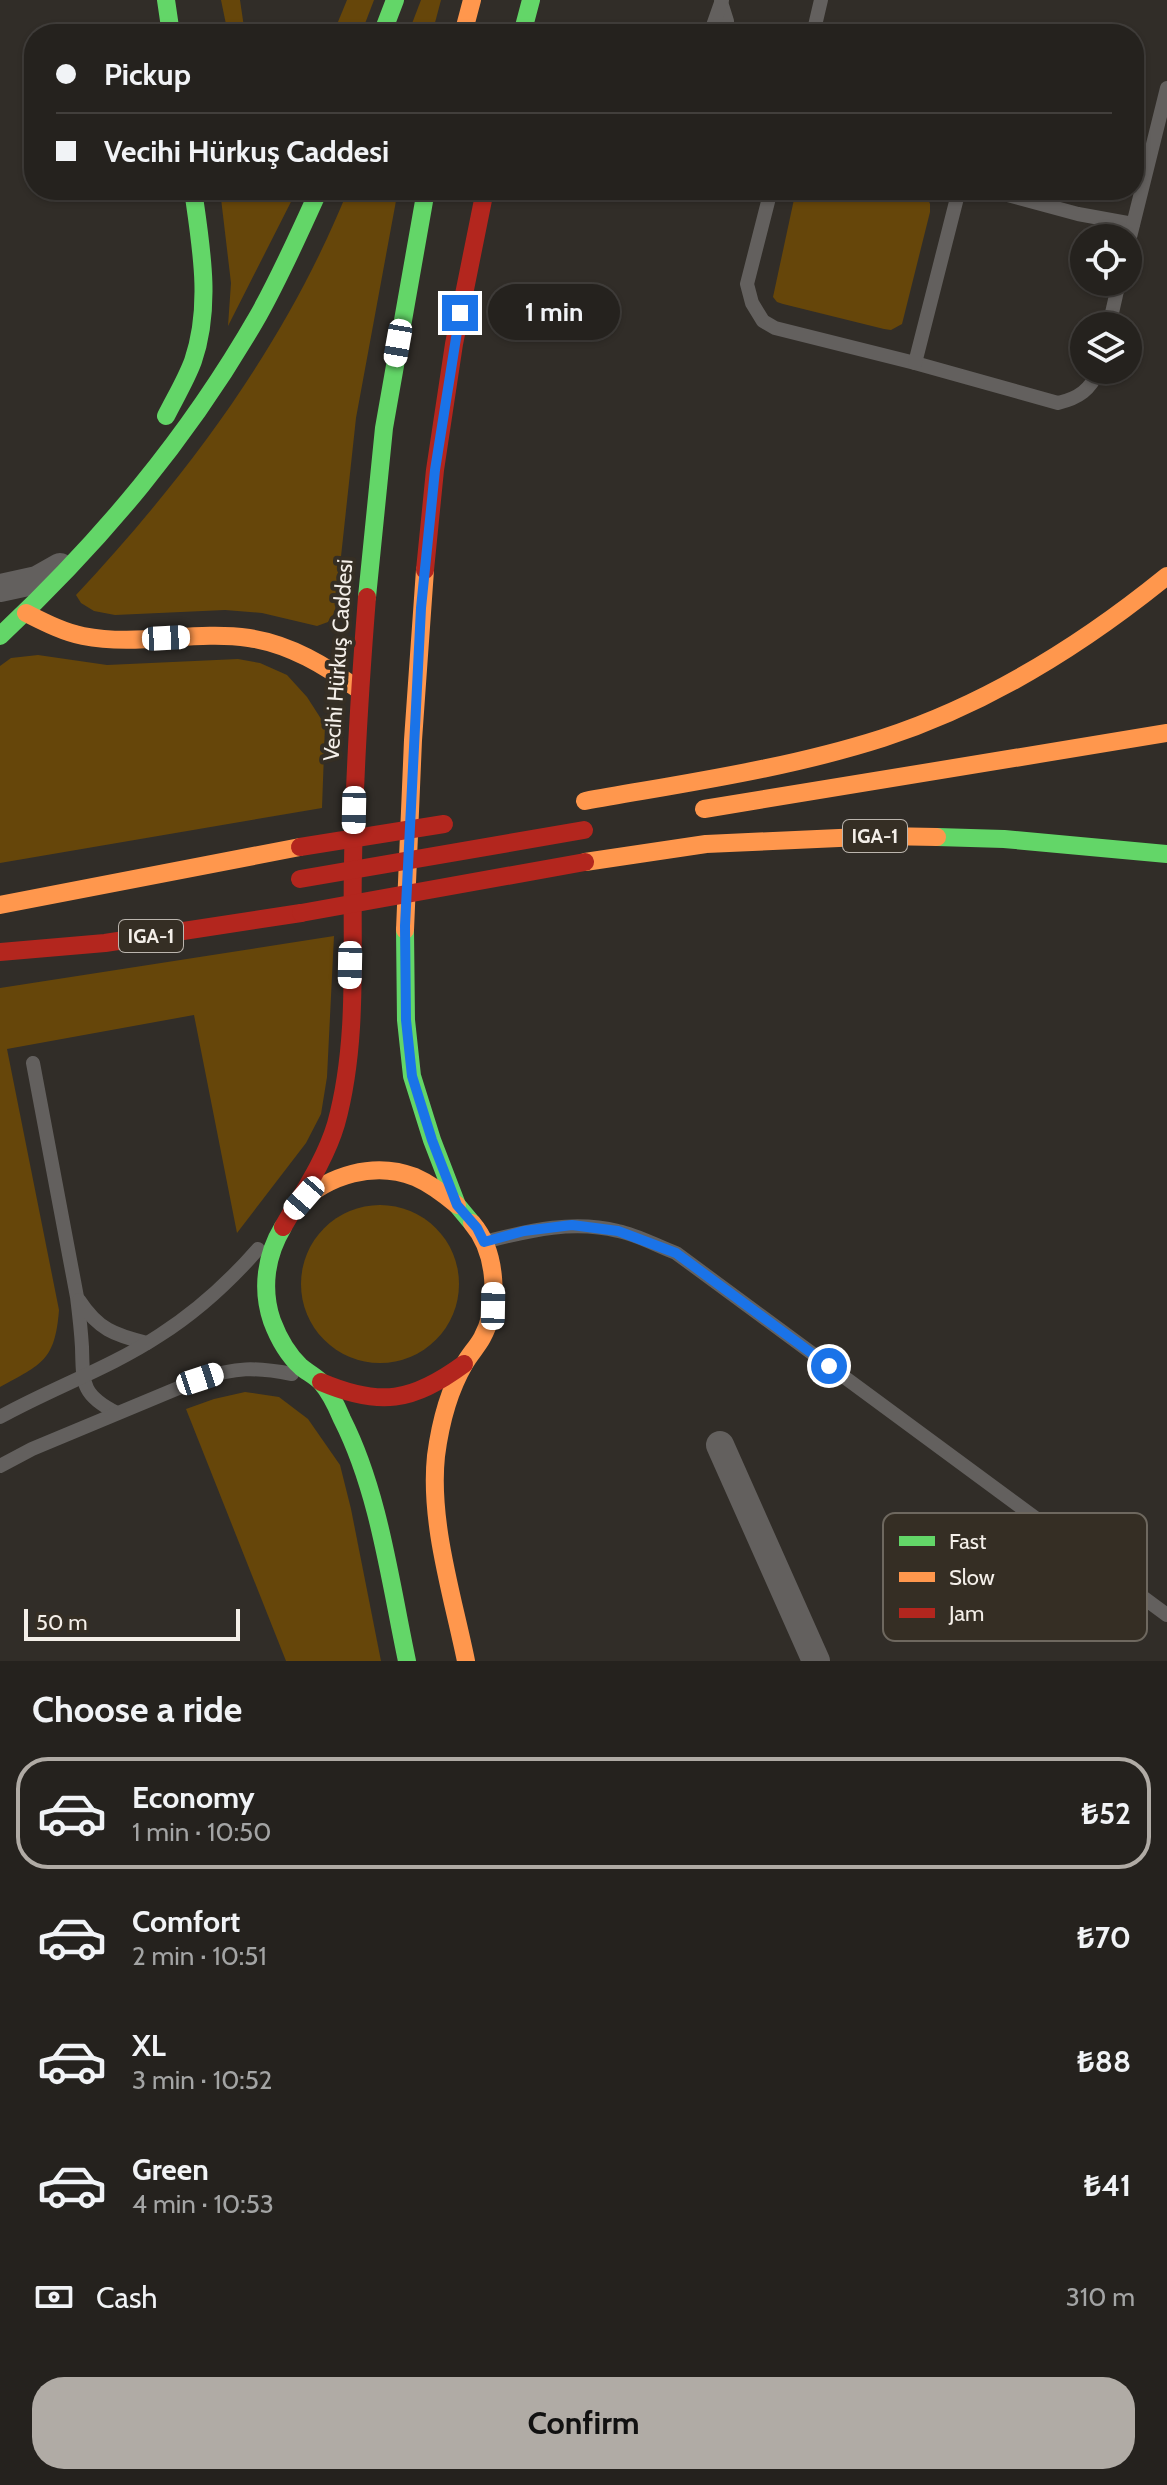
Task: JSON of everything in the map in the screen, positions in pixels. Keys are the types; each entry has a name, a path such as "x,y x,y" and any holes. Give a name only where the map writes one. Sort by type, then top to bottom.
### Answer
{"main road":[{"path":"166,0 170,24"},
{"path":"386,24 395,0"},
{"path":"466,24 472,0"},
{"path":"525,24 531,0"},
{"path":"133,496 154,440 195,356 201,332 203,260 194,200"},
{"path":"0,636 88,550 176,443 238,349 285,265 314,200"},
{"name":"Vecihi Hürkuş Caddesi","path":"407,1661 363,1465 342,1418 321,1382 300,1366 283,1345 272,1321 266,1295 267,1269 273,1243 318,1168 335,1127 345,1083 350,1036 354,795 369,562 384,428 424,200"},
{"path":"457,1205 412,1076 406,1020 405,926 420,623 435,470 454,344 483,200"},
{"path":"577,802 750,771 844,750 933,719 1001,687 1058,655 1167,576"},
{"path":"26,613 55,628 85,636 113,639 249,638 295,651 336,673 359,690"},
{"path":"685,813 1167,733"},
{"path":"0,905 300,847 465,820"},
{"path":"292,880 591,829"},
{"name":"IGA-1","path":"0,952 105,943 706,844 883,836 1004,839 1167,854"},
{"path":"285,1219 304,1198 327,1182 354,1173 382,1170 410,1175 435,1187 457,1205 477,1228 484,1242 493,1273 493,1306 483,1337 464,1364 444,1414 436,1458 437,1508 443,1552 466,1661"},
{"path":"321,1382 349,1395 380,1400 411,1396 440,1384 464,1364"}],"street":[{"path":"0,588 37,580 88,550"},
{"path":"720,1445 816,1661"}],"lane":[{"path":"815,24 821,0"},
{"path":"713,24 721,1"},
{"path":"721,1 727,24"},
{"path":"1144,180 1167,88"},
{"path":"768,200 747,284 752,303 763,321 775,328 1058,403 1077,398 1092,384"},
{"path":"915,363 956,200"},
{"path":"1026,200 1133,224 1139,200"},
{"path":"33,1063 77,1297 81,1376 89,1393 101,1405 117,1413"},
{"path":"0,1417 147,1343 194,1309 249,1260 285,1219"},
{"path":"484,1242 524,1231 572,1225 618,1231 676,1253 1029,1513"},
{"path":"77,1297 90,1318 122,1337 147,1343"},
{"path":"0,1466 175,1388 226,1370 259,1368 321,1382"},
{"path":"1147,1600 1167,1615"}],"shaded area":[{"path":"221,0 240,0 244,24 226,24"},
{"path":"347,0 374,0 365,24 337,24"},
{"path":"421,0 441,0 435,24 412,24"},
{"path":"221,200 292,200 228,326 231,283"},
{"path":"344,200 396,200 356,418 335,612 328,622 317,626 262,613 225,610 115,615 94,611 81,603 76,595 157,503 231,405 295,301"},
{"path":"794,200 928,200 930,212 902,324 891,330 884,329 783,304 773,297"},
{"path":"38,655 107,665 238,659 260,663 287,675 307,697 325,725 322,808 0,863 0,666 11,658"},
{"path":"334,936 327,1077 321,1114 306,1143 237,1233 194,1015 7,1049 59,1310 54,1340 44,1359 0,1387 0,988"},
{"path":"380,1205 410,1211 436,1228 453,1254 459,1284 453,1314 436,1340 410,1357 380,1363 350,1357 324,1340 307,1314 301,1284 307,1254 324,1228 350,1211"},
{"path":"245,1392 279,1397 308,1419 340,1465 381,1661 286,1661 186,1409"}],"traffic: fast":[{"path":"166,0 170,24"},
{"path":"386,24 395,0"},
{"path":"525,24 531,0"},
{"path":"166,416 193,361 202,319 203,276 194,200"},
{"path":"0,636 74,563 172,446 231,361 266,301 314,200"},
{"path":"367,597 384,428 424,200"},
{"path":"937,837 1004,839 1167,854"},
{"path":"405,930 406,1020 412,1076 457,1205 472,1223"},
{"path":"283,1227 267,1272 267,1297 272,1321 292,1357 327,1390 355,1447 382,1537 407,1661"}],"traffic: slow":[{"path":"466,24 472,0"},
{"path":"405,930 413,740 425,570"},
{"path":"585,801 810,758 922,724 997,690 1067,649 1167,576"},
{"path":"26,613 68,632 104,639 228,636 264,641 307,657 359,690"},
{"path":"704,809 1167,733"},
{"path":"585,862 706,844 883,836 937,837"},
{"path":"0,905 300,847"},
{"path":"298,1204 338,1178 384,1170 415,1177 457,1205"},
{"path":"466,1661 439,1533 435,1481 438,1444 450,1396 459,1373 482,1338 492,1310 491,1263 472,1223"}],"traffic: jam":[{"path":"425,570 435,470 454,344 483,200"},
{"path":"283,1227 326,1151 336,1124 348,1060 355,797 367,597"},
{"path":"300,847 444,824"},
{"path":"300,879 584,830"},
{"path":"301,913 585,862"},
{"path":"0,952 105,943 301,913"},
{"path":"321,1382 361,1395 395,1397 428,1386 464,1364"}],"route":[{"path":"460,313 435,470 421,608 405,926 406,1020 412,1076 432,1140 457,1205 477,1228 484,1242 524,1231 572,1225 618,1231 676,1253 829,1366"}]}
